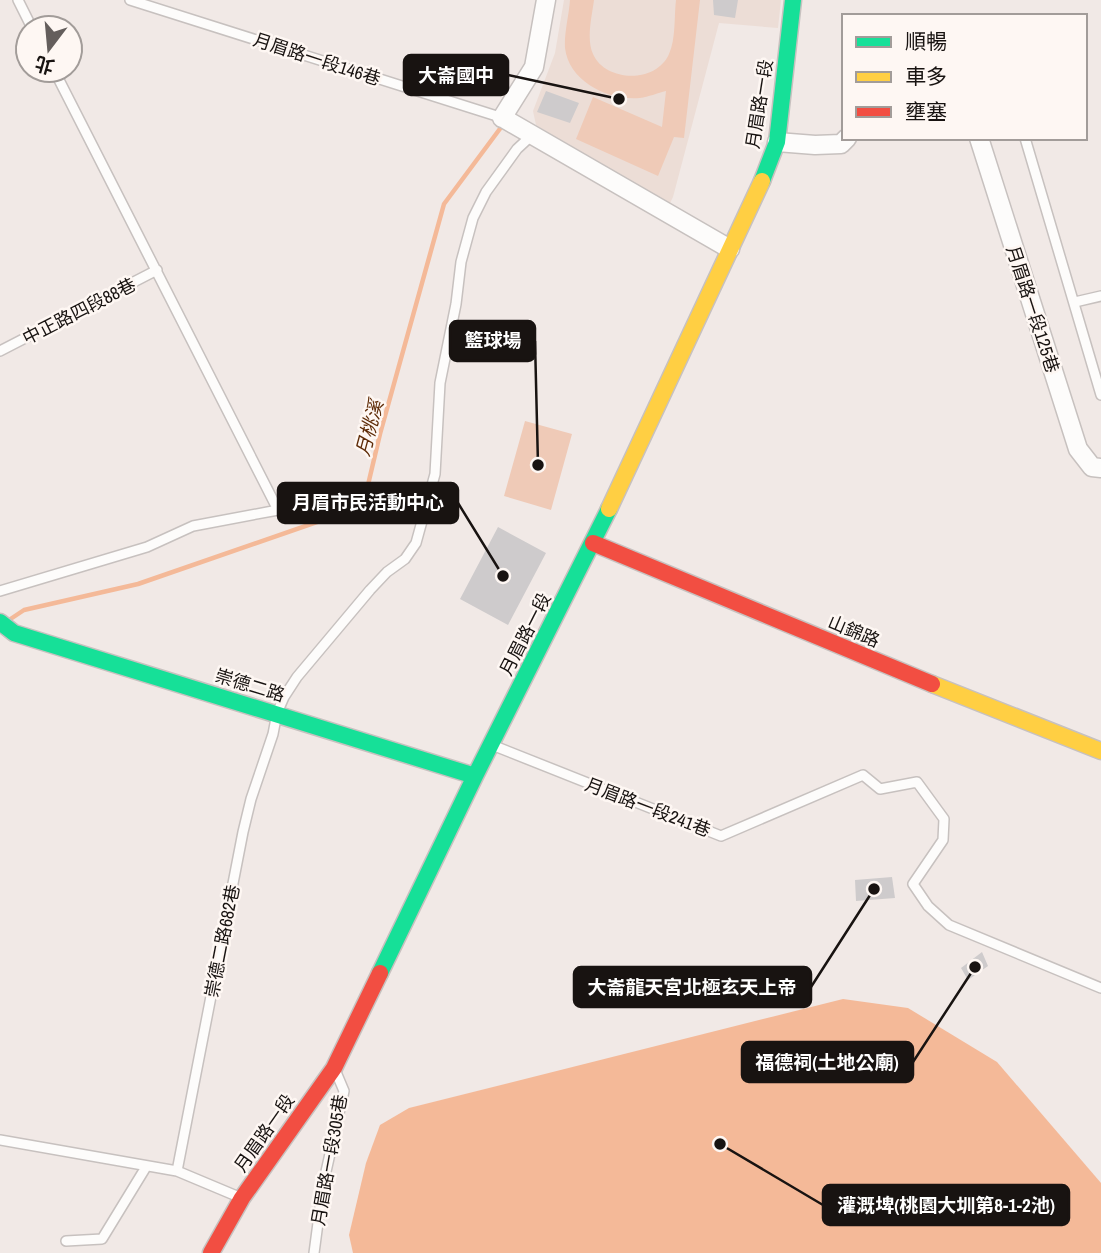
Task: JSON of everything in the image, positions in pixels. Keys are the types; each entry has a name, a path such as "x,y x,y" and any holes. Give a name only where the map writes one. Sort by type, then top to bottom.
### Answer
{"street":[{"path":"547,0 534,66 503,118 730,249"},
{"name":"月眉路一段","path":"211,1253 242,1198 334,1068 475,776 593,543 758,191 777,142 793,0"},
{"path":"777,142 815,145 841,144 845,140"},
{"name":"月眉路一段125巷","path":"980,140 1077,449 1092,467 1101,468"},
{"name":"山錦路","path":"593,543 909,675 1101,751"},
{"name":"崇德二路","path":"0,622 14,633 475,776"}],"lane":[{"name":"月眉路一段146巷","path":"130,0 503,118"},
{"path":"0,591 147,547 192,526 278,510 61,84"},
{"name":"崇德二路682巷","path":"177,1171 243,832 277,713 297,677 370,590 387,572 405,559 416,542 435,474 440,383 456,304 461,262 473,218 486,192 527,134"},
{"path":"1026,140 1101,395"},
{"name":"中正路四段88巷","path":"0,351 158,270"},
{"path":"1075,302 1101,296"},
{"name":"月眉路一段241巷","path":"491,745 721,836 863,775 880,789 917,782 944,819 943,840 913,884 928,906 949,925 1101,988"},
{"name":"月眉路一段305巷","path":"314,1253 323,1185 344,1091 334,1068"},
{"path":"0,1140 177,1171 242,1198"},
{"path":"66,1241 102,1239 146,1167"}],"shaded area":[{"path":"564,0 781,0 778,28 719,23 673,197 668,207 536,125 533,111 555,53"},
{"path":"570,0 594,0 590,35 593,54 608,70 631,76 653,71 669,54 674,35 676,0 700,0 684,138 674,137 658,176 576,139 593,97 662,127 666,91 628,98 604,92 582,80 568,60 565,48"},
{"path":"525,421 572,434 551,510 504,496"},
{"path":"843,999 908,1008 997,1062 1101,1183 1101,1253 353,1253 349,1235 366,1163 380,1125 409,1108"}],"building":[{"path":"713,0 738,0 735,18 714,15"},
{"path":"546,91 579,103 570,123 537,112"},
{"path":"498,527 546,553 508,625 460,599"},
{"path":"892,877 895,898 856,901 855,880"},
{"path":"982,952 988,966 968,980 961,968"}],"waterway":[{"name":"月桃溪","path":"9,620 24,610 138,584 363,506 380,434 444,204 502,126"}],"traffic: fast":[{"path":"762,181 777,142 793,0"},
{"path":"380,973 609,509"},
{"path":"0,622 14,633 475,776"}],"traffic: slow":[{"path":"609,509 762,181"},
{"path":"932,684 1101,751"}],"traffic: jam":[{"path":"593,543 932,684"},
{"path":"211,1253 242,1198 334,1068 380,973"}],"place":[{"name":"大崙國中","path":"619,99"},
{"name":"籃球場","path":"538,465"},
{"name":"月眉市民活動中心","path":"503,576"},
{"name":"大崙龍天宮北極玄天上帝","path":"874,889"},
{"name":"福德祠(土地公廟)","path":"975,967"},
{"name":"灌溉埤(桃園大圳第8-1-2池)","path":"720,1144"}]}
